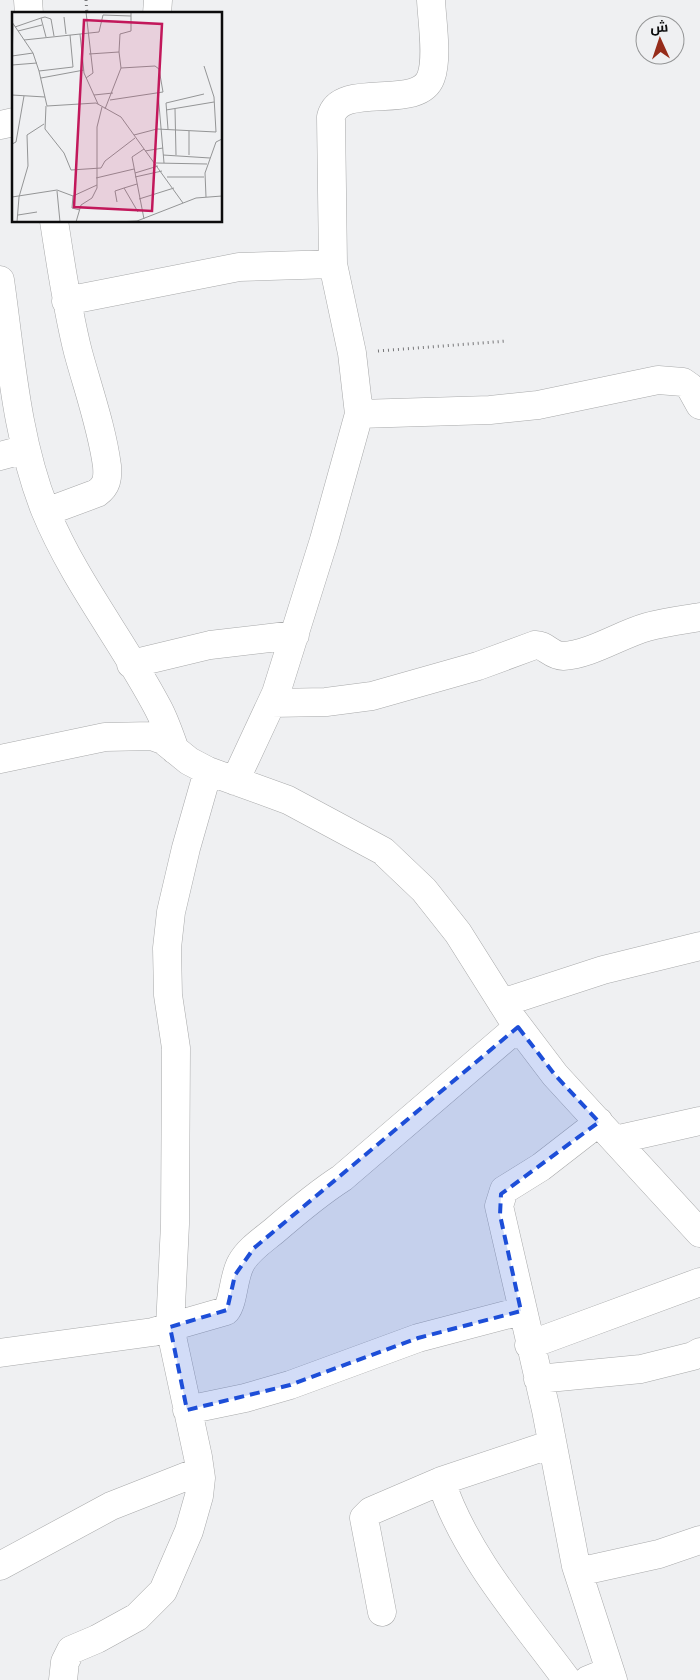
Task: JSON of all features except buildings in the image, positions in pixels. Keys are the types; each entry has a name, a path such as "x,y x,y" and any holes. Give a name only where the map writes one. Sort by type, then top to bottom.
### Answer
{"street":[{"path":"236,781 272,703 295,635 359,414 352,353 333,264 331,117 333,110 342,101 411,92 422,89 429,83 432,75 433,58 431,0"},
{"path":"46,512 97,492 104,488 107,480 107,466 66,302 54,222"},
{"path":"66,302 239,267 333,264"},
{"path":"0,280 20,419 32,475 46,512 83,584 158,709 175,750"},
{"path":"359,414 490,410 538,405 658,380 683,382 690,388 700,405"},
{"path":"0,456 26,449"},
{"path":"272,703 326,702 372,696 478,666 535,645 540,645 554,654 562,656 586,651 646,627 699,619"},
{"path":"131,664 210,645 295,635"},
{"path":"0,759 105,737 152,736 163,740 208,771 288,800 383,851 424,890 458,932 518,1027 555,1075 700,1233"},
{"path":"63,1680 65,1662 70,1650 110,1633 137,1617 163,1591 173,1573 189,1531 199,1496 200,1471 170,1327 175,1214 176,1057 168,995 167,948 175,894 208,771"},
{"path":"502,1003 603,970 700,946"},
{"path":"0,1353 153,1332 228,1309 235,1275 242,1261 254,1248 313,1197 349,1172 518,1027"},
{"path":"604,1677 578,1572 538,1378 500,1215 499,1201 501,1194 607,1131 700,1121"},
{"path":"529,1345 700,1282"},
{"path":"187,1410 245,1398 290,1385 418,1338 522,1311"},
{"path":"538,1378 641,1369 693,1356 700,1352"},
{"path":"382,1612 364,1518 371,1511 441,1481 552,1444"},
{"path":"0,1566 111,1506 200,1471"},
{"path":"441,1481 447,1499 466,1536 512,1606 567,1680"},
{"path":"578,1572 659,1554 700,1540"}],"path":[{"path":"352,353 508,341"}],"highlighted area":[{"path":"518,1027 555,1075 599,1122 501,1194 500,1215 521,1311 418,1338 290,1385 187,1410 170,1327 227,1310 235,1275 254,1248"}]}
